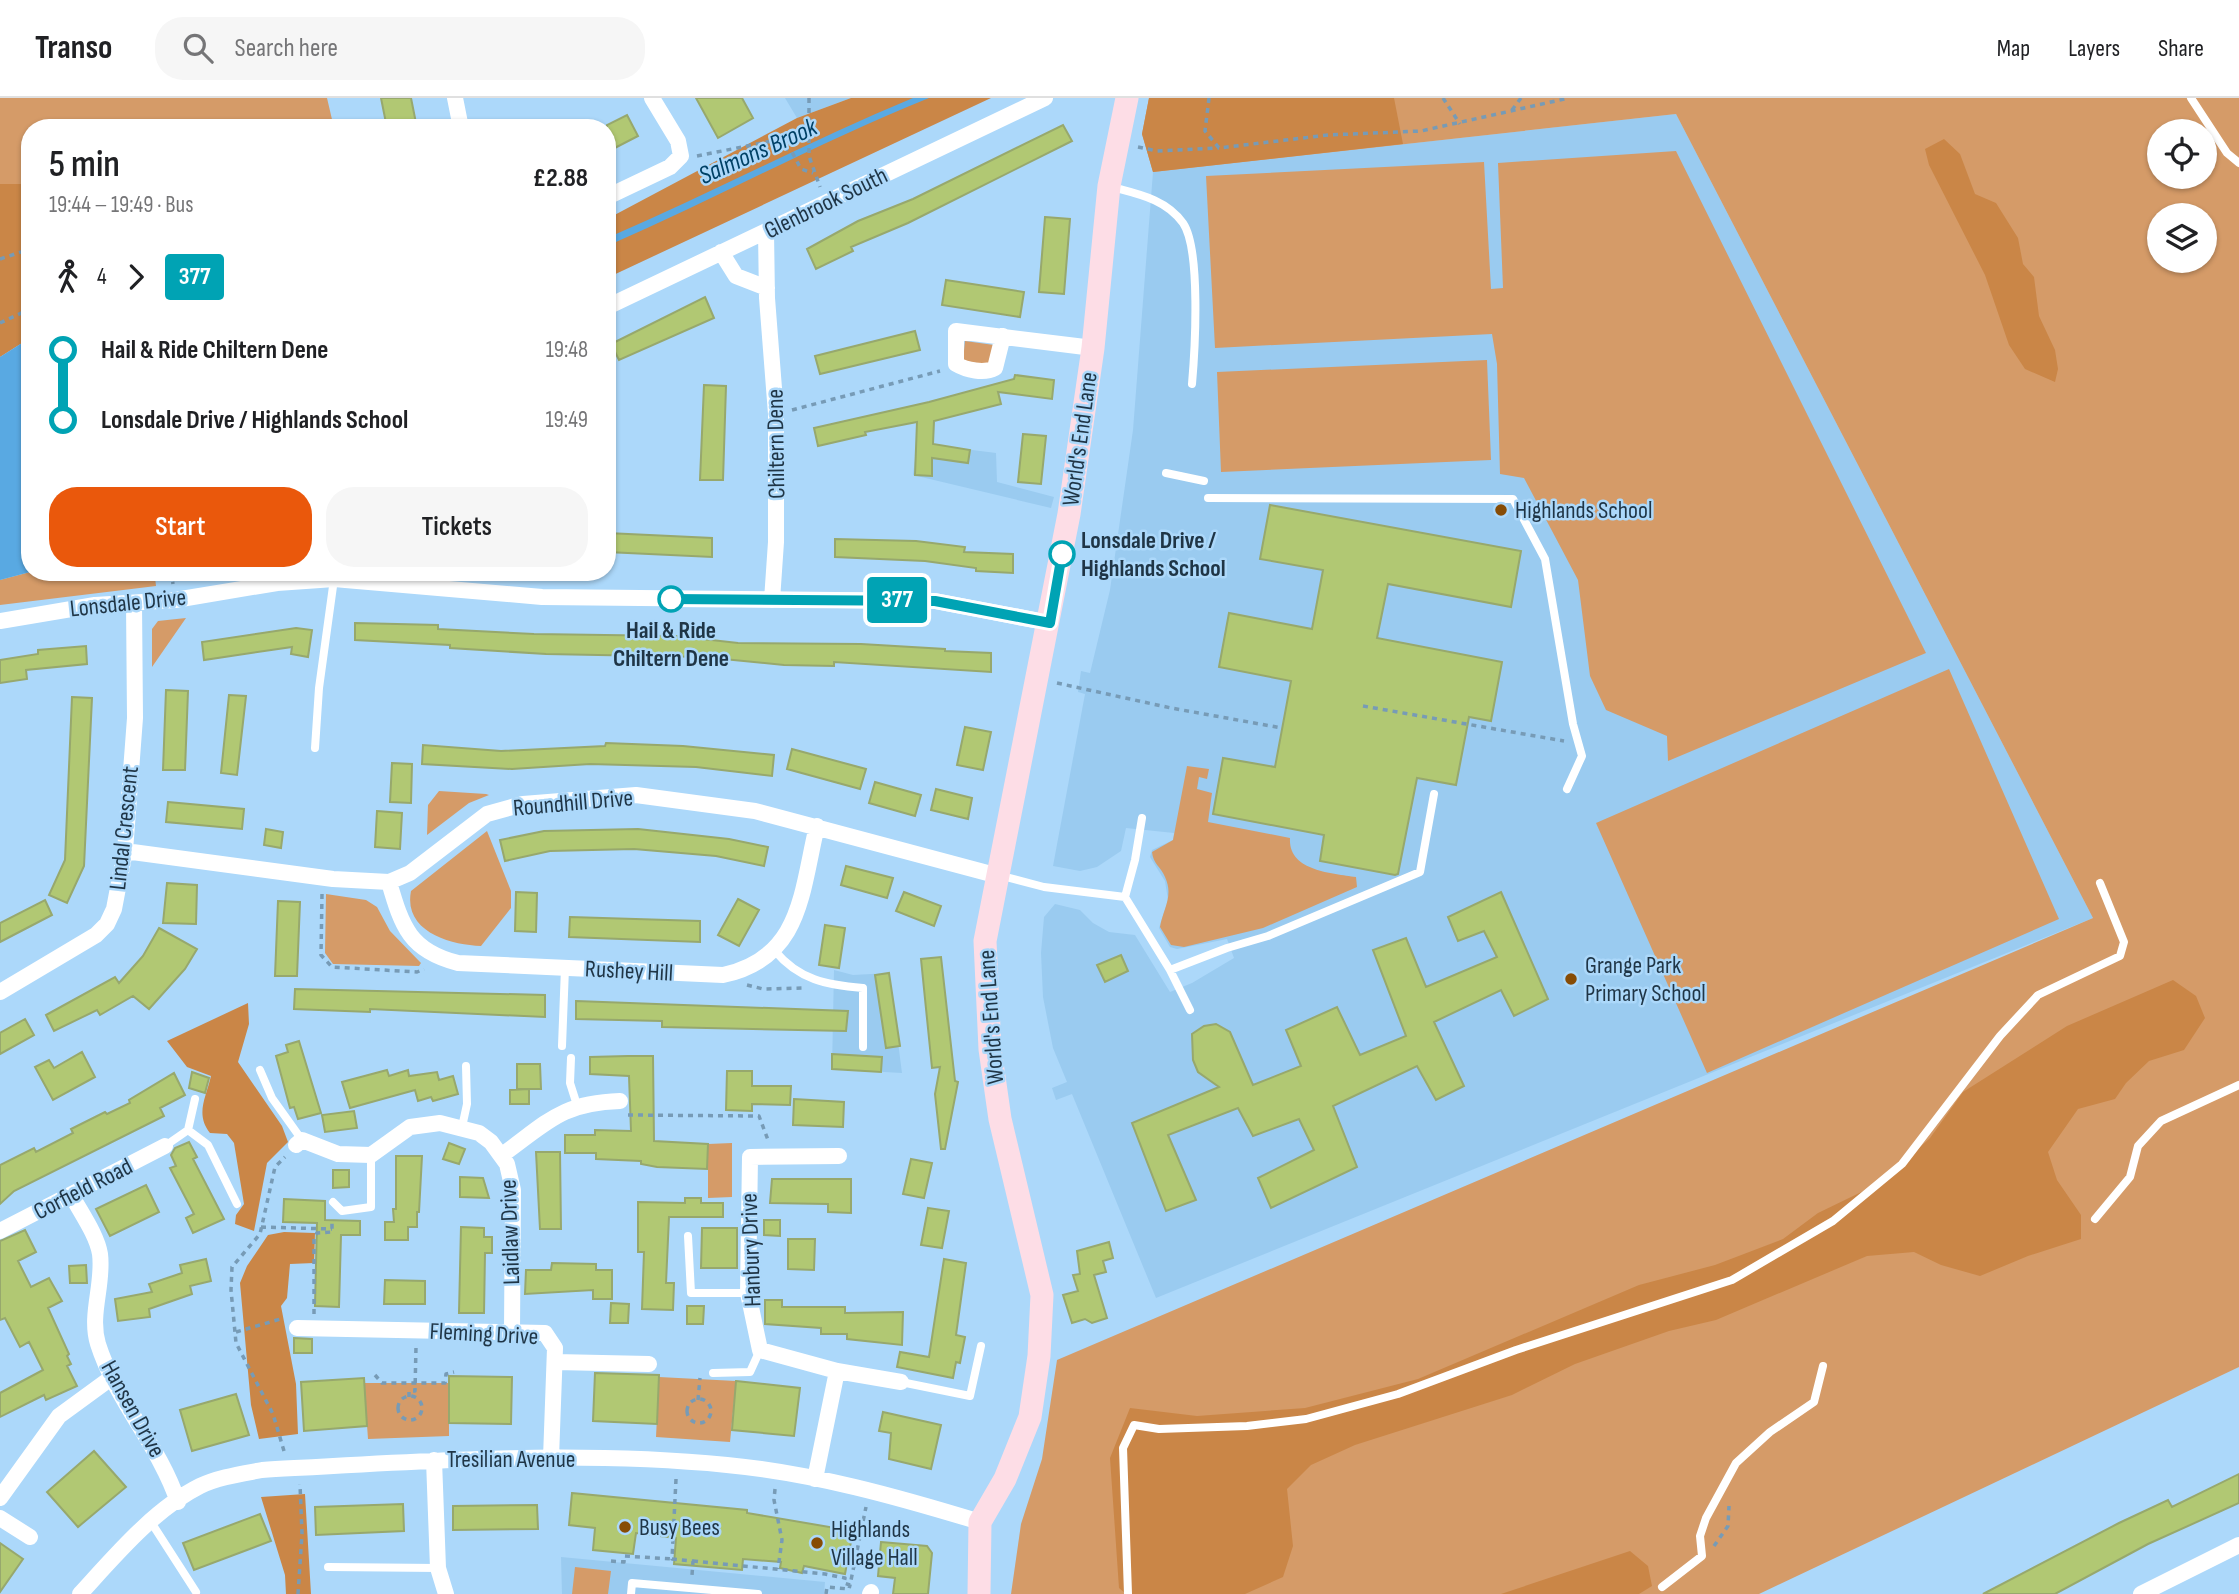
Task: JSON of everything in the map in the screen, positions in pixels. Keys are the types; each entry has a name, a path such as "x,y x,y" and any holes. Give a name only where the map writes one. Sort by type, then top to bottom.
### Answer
{"street":[{"path":"455,98 459,119"},
{"path":"616,193 670,167 681,156 678,141 652,98"},
{"name":"Glenbrook South","path":"616,303 1045,98"},
{"name":"World's End Lane","path":"979,1594 980,1522 1005,1479 1031,1417 1039,1356 1042,1295 1000,1119 990,1049 984,970 987,922 1050,623 1093,348 1109,186 1127,98"},
{"name":"Chiltern Dene","path":"766,232 766,288 776,414 776,531 772,600"},
{"path":"721,252 736,276 766,288"},
{"name":"World's End Lane","path":"956,364 956,331 1093,348"},
{"path":"956,364 969,369 995,369 1003,336"},
{"name":"Lonsdale Drive","path":"0,621 96,605 175,600 277,583 306,581"},
{"name":"Lonsdale Drive","path":"357,581 542,597 935,601 1050,623"},
{"name":"Lindal Crescent","path":"0,992 76,950 107,924 121,879 125,850 135,718 134,603"},
{"name":"Roundhill Drive","path":"125,850 322,878 371,883 390,882 411,873 488,814 523,804 636,795 755,811 995,875"},
{"name":"Rushey Hill","path":"390,882 400,918 408,934 435,955 458,963 702,975 737,972 754,966 786,939 796,917 817,826"},
{"path":"502,1155 566,1110 577,1105 620,1101"},
{"name":"Laidlaw Drive","path":"371,1155 410,1127 440,1123 462,1127 486,1138 502,1155 513,1190 512,1331"},
{"path":"299,1142 338,1154 371,1155"},
{"name":"Corfield Road","path":"0,1231 165,1146"},
{"name":"Hanbury Drive","path":"760,1350 748,1293 750,1157 839,1156"},
{"name":"Hansen Drive","path":"72,1196 100,1252 99,1296 94,1318 97,1340 111,1378 169,1473 178,1502"},
{"name":"Fleming Drive","path":"296,1323 416,1330 545,1333 555,1348 551,1458"},
{"path":"760,1350 837,1371 901,1382"},
{"path":"555,1362 649,1364"},
{"path":"816,1479 837,1371"},
{"path":"0,1499 59,1416 111,1378"},
{"name":"Tresilian Avenue","path":"80,1594 151,1522 178,1502 208,1483 262,1470 434,1460 551,1458 677,1463 776,1472 816,1479 980,1522"},
{"path":"434,1460 438,1568 446,1594"},
{"path":"0,1518 30,1538"},
{"path":"2141,1594 2239,1545"}],"lane":[{"path":"2191,98 2227,153 2239,163"},
{"path":"1109,186 1151,197 1184,225 1191,247 1193,281 1195,339 1192,384"},
{"path":"1166,473 1204,481"},
{"path":"1208,498 1513,499 1545,559 1582,756 1567,789"},
{"path":"315,748 319,688 334,581"},
{"path":"1170,970 1227,948 1268,936 1420,872 1434,794"},
{"path":"1142,818 1125,897 1170,970 1190,1010"},
{"path":"995,875 1044,887 1125,897"},
{"path":"1128,1594 1123,1448 1134,1425 1159,1429 1247,1426 1306,1419 1398,1394 1516,1350 1732,1280 1833,1221 1902,1164 2000,1035 2038,995 2120,956 2124,942 2100,883"},
{"path":"775,951 791,968 809,979 863,989 863,1046"},
{"path":"562,1046 565,968"},
{"path":"571,1058 570,1083 577,1105"},
{"path":"462,1127 467,1104 466,1066"},
{"path":"260,1070 272,1098 299,1142"},
{"path":"2095,1219 2130,1177 2138,1146 2161,1121 2239,1085"},
{"path":"165,1146 188,1130 195,1099"},
{"path":"188,1130 208,1145 237,1204"},
{"path":"333,1202 342,1211 371,1207 371,1155"},
{"path":"688,1236 691,1293 748,1293"},
{"path":"901,1382 970,1396 981,1346"},
{"path":"713,1373 750,1372 760,1350"},
{"path":"1662,1587 1702,1556 1700,1536 1735,1463 1769,1432 1814,1402 1823,1366"},
{"path":"151,1522 196,1592"},
{"path":"328,1567 438,1568"},
{"path":"631,1594 632,1583 758,1594"}],"path":[{"path":"809,98 809,156 813,173 827,202"},
{"path":"1209,98 1205,131 1219,148"},
{"path":"1443,98 1460,124"},
{"path":"1512,110 1521,98"},
{"path":"1117,142 1157,151 1219,148 1328,135 1421,131 1569,98"},
{"path":"681,156 708,156 772,141 792,152 800,169 813,173"},
{"path":"0,259 21,251"},
{"path":"0,323 21,313"},
{"path":"776,414 948,369 956,364"},
{"path":"1038,678 1123,699 1282,728"},
{"path":"1363,706 1578,744"},
{"path":"322,878 321,955 332,967 416,972 425,969 435,955"},
{"path":"737,972 751,988 795,991 804,988 809,979"},
{"path":"620,1101 628,1115 760,1116 768,1137 768,1157"},
{"path":"286,1457 273,1414 236,1343 232,1267 260,1234 275,1167 299,1142"},
{"path":"332,1229 332,1219 342,1211"},
{"path":"261,1227 332,1229"},
{"path":"314,1319 314,1238 317,1233 331,1232 332,1229"},
{"path":"236,1332 264,1322 296,1323"},
{"path":"409,1397 409,1391 415,1391 416,1330"},
{"path":"374,1375 382,1383 445,1383 446,1374 454,1372"},
{"path":"409,1397 416,1399 421,1409 416,1419 408,1420 399,1414 398,1406 402,1400 409,1397"},
{"path":"694,1400 702,1400 708,1404 708,1419 698,1423 689,1417 687,1409 694,1400"},
{"path":"672,1559 677,1463"},
{"path":"776,1472 774,1500 782,1540 778,1569"},
{"path":"298,1594 302,1534 300,1477"},
{"path":"826,1594 827,1587 849,1589 869,1491"},
{"path":"1702,1556 1717,1543 1728,1526 1729,1503 1720,1491"},
{"path":"611,1560 624,1562 624,1556 778,1569 845,1578 844,1583 850,1584"},
{"path":"692,1589 693,1561"}],"shaded area":[{"path":"0,98 327,98 332,119 21,119 21,184 0,184"},
{"path":"785,98 851,98 797,118"},
{"path":"851,98 991,98 616,274 616,214 797,118"},
{"path":"913,98 929,98 616,242 616,234"},
{"path":"1149,98 2239,98 2239,1367 1759,1594 1011,1594 1021,1524 1042,1459 1057,1360 2093,918 1676,114 1153,172 1142,134"},
{"path":"1149,98 1394,98 1403,144 1153,172 1142,134"},
{"name":"Highlands School","path":"1676,114 2093,918 1156,1298 1072,1094 1056,1100 1052,1088 1067,1082 1053,1048 1043,997 1041,953 1044,917 1055,904 1080,910 1093,923 1109,932 1135,935 1170,992 1192,983 1234,958 1227,939 1177,949 1170,947 1159,928 1168,900 1165,881 1150,857 1152,850 1173,840 1174,833 1126,828 1121,851 1097,867 1080,871 1053,866 1085,694 1078,692 1081,671 1090,673 1110,590 1133,430 1153,172"},
{"path":"1944,139 1960,154 1975,194 1996,203 2018,238 2023,264 2034,277 2039,316 2055,350 2058,369 2055,382 2025,369 2009,345 1985,275 1929,165 1925,149"},
{"path":"1676,151 1926,653 1668,761 1667,736 1606,710 1590,676 1578,580 1524,478 1500,474 1497,364 1492,334 1215,348 1206,176 1484,162 1491,289 1503,288 1498,163"},
{"path":"0,184 21,184 21,344 0,357"},
{"path":"965,341 994,345 990,365 963,361"},
{"path":"21,344 21,574 0,580 0,357"},
{"path":"1487,360 1491,460 1221,472 1217,372"},
{"path":"917,443 996,453 997,482 1054,497 1051,508 913,475"},
{"path":"21,574 21,581 155,581 156,586 0,605 0,580"},
{"path":"186,618 152,667 152,629 158,621"},
{"path":"1949,669 2059,919 1707,1073 1596,823"},
{"path":"1187,766 1209,769 1207,779 1199,777 1197,789 1212,793 1208,822 1290,838 1291,849 1304,864 1324,872 1356,877 1357,887 1263,928 1184,947 1171,945 1160,927 1168,896 1167,884 1152,852 1173,840"},
{"path":"439,791 489,795 469,803 427,835 428,805"},
{"path":"487,831 511,891 511,908 481,946 456,943 432,934 414,917 410,905 411,891"},
{"path":"326,894 366,900 377,907 390,931 421,963 419,966 333,964 325,953"},
{"path":"834,970 853,975 889,973 902,1073 832,1069"},
{"path":"2173,980 2196,996 2205,1018 2184,1050 2149,1061 2126,1083 2115,1099 2078,1109 2048,1152 2057,1180 2081,1215 2081,1239 2028,1256 1980,1276 1941,1265 1914,1252 1867,1256 1716,1320 1669,1331 1575,1364 1512,1395 1355,1445 1311,1465 1287,1489 1293,1546 1283,1577 1245,1594 1126,1594 1119,1588 1110,1458 1130,1408 1197,1416 1305,1408 1418,1379 1639,1285 1715,1265 1783,1239 1818,1213 1882,1182 1930,1138 1963,1092 2067,1026"},
{"path":"248,1003 249,1024 238,1062 282,1126 288,1142 267,1163 254,1231 235,1224 236,1215 244,1204 234,1143 227,1134 210,1133 203,1119 203,1106 211,1076 187,1067 167,1041"},
{"path":"732,1143 732,1197 708,1198 708,1144"},
{"path":"284,1232 315,1233 314,1263 290,1264 287,1298 281,1306 296,1384 298,1434 259,1439 251,1405 240,1283 247,1266 268,1235"},
{"path":"659,1377 736,1381 730,1442 656,1437"},
{"path":"364,1383 449,1383 449,1436 368,1439"},
{"path":"305,1494 311,1594 286,1594 285,1575 261,1497"},
{"path":"1630,1551 1648,1566 1652,1586 1639,1594 1501,1594"},
{"path":"561,1557 825,1582 824,1594 562,1594"},
{"path":"575,1567 611,1571 608,1594 572,1594"}],"building":[{"path":"381,98 411,98 415,119 385,119"},
{"path":"696,98 742,98 753,118 718,138"},
{"path":"627,115 638,136 616,147 616,120"},
{"path":"1063,125 1072,141 908,223 851,247 853,251 816,269 807,249 858,221 913,199"},
{"path":"1045,217 1070,219 1064,294 1039,292"},
{"path":"946,280 1024,292 1020,317 942,305"},
{"path":"705,297 714,318 619,360 616,342"},
{"path":"915,331 920,350 820,374 815,356"},
{"path":"1015,375 1054,380 1052,399 998,392 1001,404 934,421 933,444 970,450 968,463 932,458 932,476 915,475 917,422 865,432 866,435 818,446 814,428 929,402 1014,379"},
{"path":"704,385 726,386 723,480 700,480"},
{"path":"1023,434 1046,436 1041,484 1018,482"},
{"path":"1270,505 1521,551 1511,607 1388,584 1377,638 1502,662 1491,721 1469,717 1456,785 1417,778 1398,874 1320,861 1324,835 1213,814 1223,758 1275,767 1291,681 1219,667 1229,613 1312,629 1323,570 1260,559"},
{"path":"616,533 712,538 712,557 616,552"},
{"path":"835,539 916,541 965,547 964,552 1013,554 1013,573 976,571 976,568 925,561 835,557"},
{"path":"355,623 438,625 438,629 534,634 676,636 738,643 861,644 945,649 991,653 991,672 834,662 834,666 784,665 703,657 546,654 450,648 450,645 355,640"},
{"path":"296,628 312,630 308,657 291,654 292,647 204,660 202,642"},
{"path":"86,646 87,664 26,670 27,679 0,683 0,660 38,654 38,650"},
{"path":"166,690 188,691 185,770 163,770"},
{"path":"229,695 246,696 237,775 221,773"},
{"path":"72,697 92,698 84,866 67,903 49,895 65,860"},
{"path":"965,727 991,732 983,770 957,765"},
{"path":"606,743 683,746 774,755 772,776 696,767 590,764 512,769 422,764 423,745 501,751 605,746"},
{"path":"792,749 866,769 860,789 787,769"},
{"path":"392,763 412,764 411,803 390,802"},
{"path":"875,782 921,795 915,816 869,803"},
{"path":"936,789 972,798 968,819 931,810"},
{"path":"168,802 244,809 242,829 166,822"},
{"path":"377,811 402,813 400,849 375,847"},
{"path":"266,829 283,832 281,848 264,845"},
{"path":"638,829 729,839 768,847 764,866 716,856 634,849 550,851 505,861 500,840 544,831"},
{"path":"846,866 893,878 887,898 841,885"},
{"path":"167,883 197,885 196,924 163,923"},
{"path":"516,892 537,893 536,932 515,931"},
{"path":"904,892 941,906 934,926 896,911"},
{"path":"1501,892 1548,999 1514,1016 1501,990 1434,1022 1464,1086 1436,1100 1417,1066 1333,1106 1357,1167 1271,1208 1258,1178 1314,1150 1299,1119 1253,1136 1238,1108 1168,1135 1196,1200 1166,1211 1132,1123 1219,1087 1198,1072 1193,1060 1192,1034 1204,1026 1216,1024 1230,1032 1253,1085 1301,1066 1286,1030 1337,1007 1360,1055 1406,1036 1373,950 1406,938 1426,987 1497,957 1484,931 1458,941 1448,917"},
{"path":"738,899 759,910 739,946 718,935"},
{"path":"45,900 52,915 0,942 0,923"},
{"path":"278,901 300,902 297,976 275,976"},
{"path":"570,917 700,921 700,942 569,937"},
{"path":"825,925 845,928 839,968 819,965"},
{"path":"159,928 197,949 185,969 149,1009 133,996 100,1015 97,1010 54,1031 46,1015 115,977 119,983 143,956"},
{"path":"1121,955 1128,971 1105,982 1097,965"},
{"path":"941,957 955,1081 958,1082 945,1149 941,1149 935,1094 940,1067 932,1068 921,959"},
{"path":"889,973 900,1046 886,1048 875,975"},
{"path":"295,989 545,995 545,1017 370,1009 370,1012 294,1009"},
{"path":"576,1001 848,1011 846,1031 662,1027 662,1021 576,1019"},
{"path":"25,1019 34,1035 0,1054 0,1033"},
{"path":"299,1041 321,1113 298,1119 294,1107 290,1108 276,1056 288,1052 286,1045"},
{"path":"82,1052 95,1077 53,1100 35,1067 49,1060 54,1068"},
{"path":"832,1054 882,1057 881,1072 832,1069"},
{"path":"653,1056 654,1141 708,1144 707,1169 657,1167 641,1164 641,1161 596,1159 596,1153 565,1153 565,1135 595,1135 595,1130 631,1131 629,1076 590,1074 590,1057"},
{"path":"517,1064 540,1064 541,1089 517,1089"},
{"path":"387,1070 389,1076 408,1070 409,1076 437,1072 439,1080 453,1076 458,1094 433,1101 431,1097 418,1101 415,1090 350,1108 342,1082"},
{"path":"727,1071 752,1071 752,1086 791,1086 790,1105 752,1104 752,1111 726,1110"},
{"path":"192,1072 209,1078 205,1093 189,1088"},
{"path":"174,1073 185,1095 160,1108 164,1116 14,1191 0,1204 0,1165 34,1148 36,1152 73,1133 71,1129 130,1103 129,1100"},
{"path":"529,1089 529,1104 510,1104 510,1090"},
{"path":"794,1099 844,1102 843,1127 793,1125"},
{"path":"354,1111 357,1128 325,1132 322,1115"},
{"path":"189,1142 197,1157 193,1159 224,1219 193,1233 186,1218 194,1214 170,1168 176,1166 171,1155 175,1148"},
{"path":"449,1143 465,1149 459,1164 443,1159"},
{"path":"536,1152 560,1152 561,1229 540,1229"},
{"path":"396,1156 422,1156 417,1227 408,1227 408,1240 385,1240 385,1222 394,1222 393,1209 396,1209"},
{"path":"911,1159 932,1163 924,1198 903,1194"},
{"path":"333,1170 349,1170 349,1187 333,1188"},
{"path":"460,1177 483,1178 489,1198 460,1197"},
{"path":"772,1179 851,1179 851,1213 828,1212 828,1204 770,1203"},
{"path":"146,1185 159,1212 110,1236 96,1209"},
{"path":"685,1198 701,1198 701,1203 723,1203 723,1217 669,1217 666,1283 674,1283 673,1310 642,1309 644,1252 638,1252 638,1202 685,1203"},
{"path":"284,1199 325,1201 325,1220 360,1221 360,1235 341,1235 339,1307 315,1306 317,1223 283,1222"},
{"path":"928,1208 949,1211 942,1248 921,1245"},
{"path":"764,1220 780,1220 780,1236 764,1235"},
{"path":"461,1227 484,1228 484,1237 492,1237 492,1253 485,1253 484,1313 459,1313"},
{"path":"702,1228 737,1228 737,1268 701,1268"},
{"path":"25,1230 36,1252 18,1261 31,1287 49,1278 62,1301 48,1308 69,1354 67,1356 71,1364 67,1366 77,1386 46,1400 44,1395 0,1417 0,1393 43,1370 29,1342 20,1347 5,1318 0,1320 0,1241"},
{"path":"788,1239 815,1239 814,1270 788,1269"},
{"path":"1109,1242 1113,1258 1103,1261 1106,1272 1094,1275 1107,1318 1092,1323 1085,1319 1072,1323 1063,1295 1078,1291 1073,1275 1080,1274 1077,1251"},
{"path":"206,1259 211,1281 190,1286 192,1294 149,1309 150,1317 118,1321 115,1299 152,1292 149,1284 182,1273 180,1265"},
{"path":"944,1259 966,1263 956,1335 965,1337 960,1363 956,1362 953,1378 897,1367 900,1352 929,1357"},
{"path":"552,1263 596,1264 596,1270 612,1270 612,1299 593,1299 593,1290 525,1294 526,1270 551,1270"},
{"path":"86,1265 87,1283 70,1283 69,1266"},
{"path":"385,1280 425,1281 425,1304 384,1304"},
{"path":"765,1300 782,1300 782,1307 845,1307 845,1313 903,1312 902,1345 847,1339 847,1334 821,1334 821,1328 765,1324"},
{"path":"611,1303 629,1304 628,1323 610,1323"},
{"path":"687,1306 704,1306 703,1324 687,1324"},
{"path":"294,1338 312,1339 312,1353 294,1353"},
{"path":"595,1373 659,1375 657,1424 593,1421"},
{"path":"449,1376 512,1377 511,1424 449,1423"},
{"path":"364,1378 367,1426 304,1431 301,1382"},
{"path":"736,1381 800,1388 794,1436 732,1430"},
{"path":"236,1394 249,1435 192,1451 180,1410"},
{"path":"883,1412 941,1425 931,1469 889,1459 891,1433 879,1431"},
{"path":"94,1451 126,1487 78,1527 47,1492"},
{"path":"2239,1474 2239,1503 2148,1544 2055,1594 1983,1594 2168,1500 2172,1507"},
{"path":"572,1493 747,1510 747,1513 853,1531 845,1574 804,1566 802,1573 780,1568 781,1562 743,1559 742,1570 674,1564 676,1538 636,1533 633,1554 593,1550 595,1528 569,1525"},
{"path":"403,1504 404,1531 316,1535 315,1507"},
{"path":"537,1505 538,1529 453,1530 453,1506"},
{"path":"260,1514 271,1541 194,1570 183,1543"},
{"path":"881,1542 927,1546 932,1553 928,1594 893,1594 895,1578 878,1576"},
{"path":"0,1543 23,1559 0,1592"}],"bus line":[{"name":"377","path":"671,599 935,601 1050,623 1062,554"}],"place":[{"name":"Highlands School","path":"1501,510"},
{"name":"Lonsdale Drive / Highlands School","path":"1062,554"},
{"name":"Hail & Ride Chiltern Dene","path":"671,599"},
{"name":"Grange Park Primary School","path":"1571,979"},
{"name":"Busy Bees","path":"625,1527"},
{"name":"Highlands Village Hall","path":"817,1543"}],"water label":[{"name":"Salmons Brook","path":"758,152"}]}
